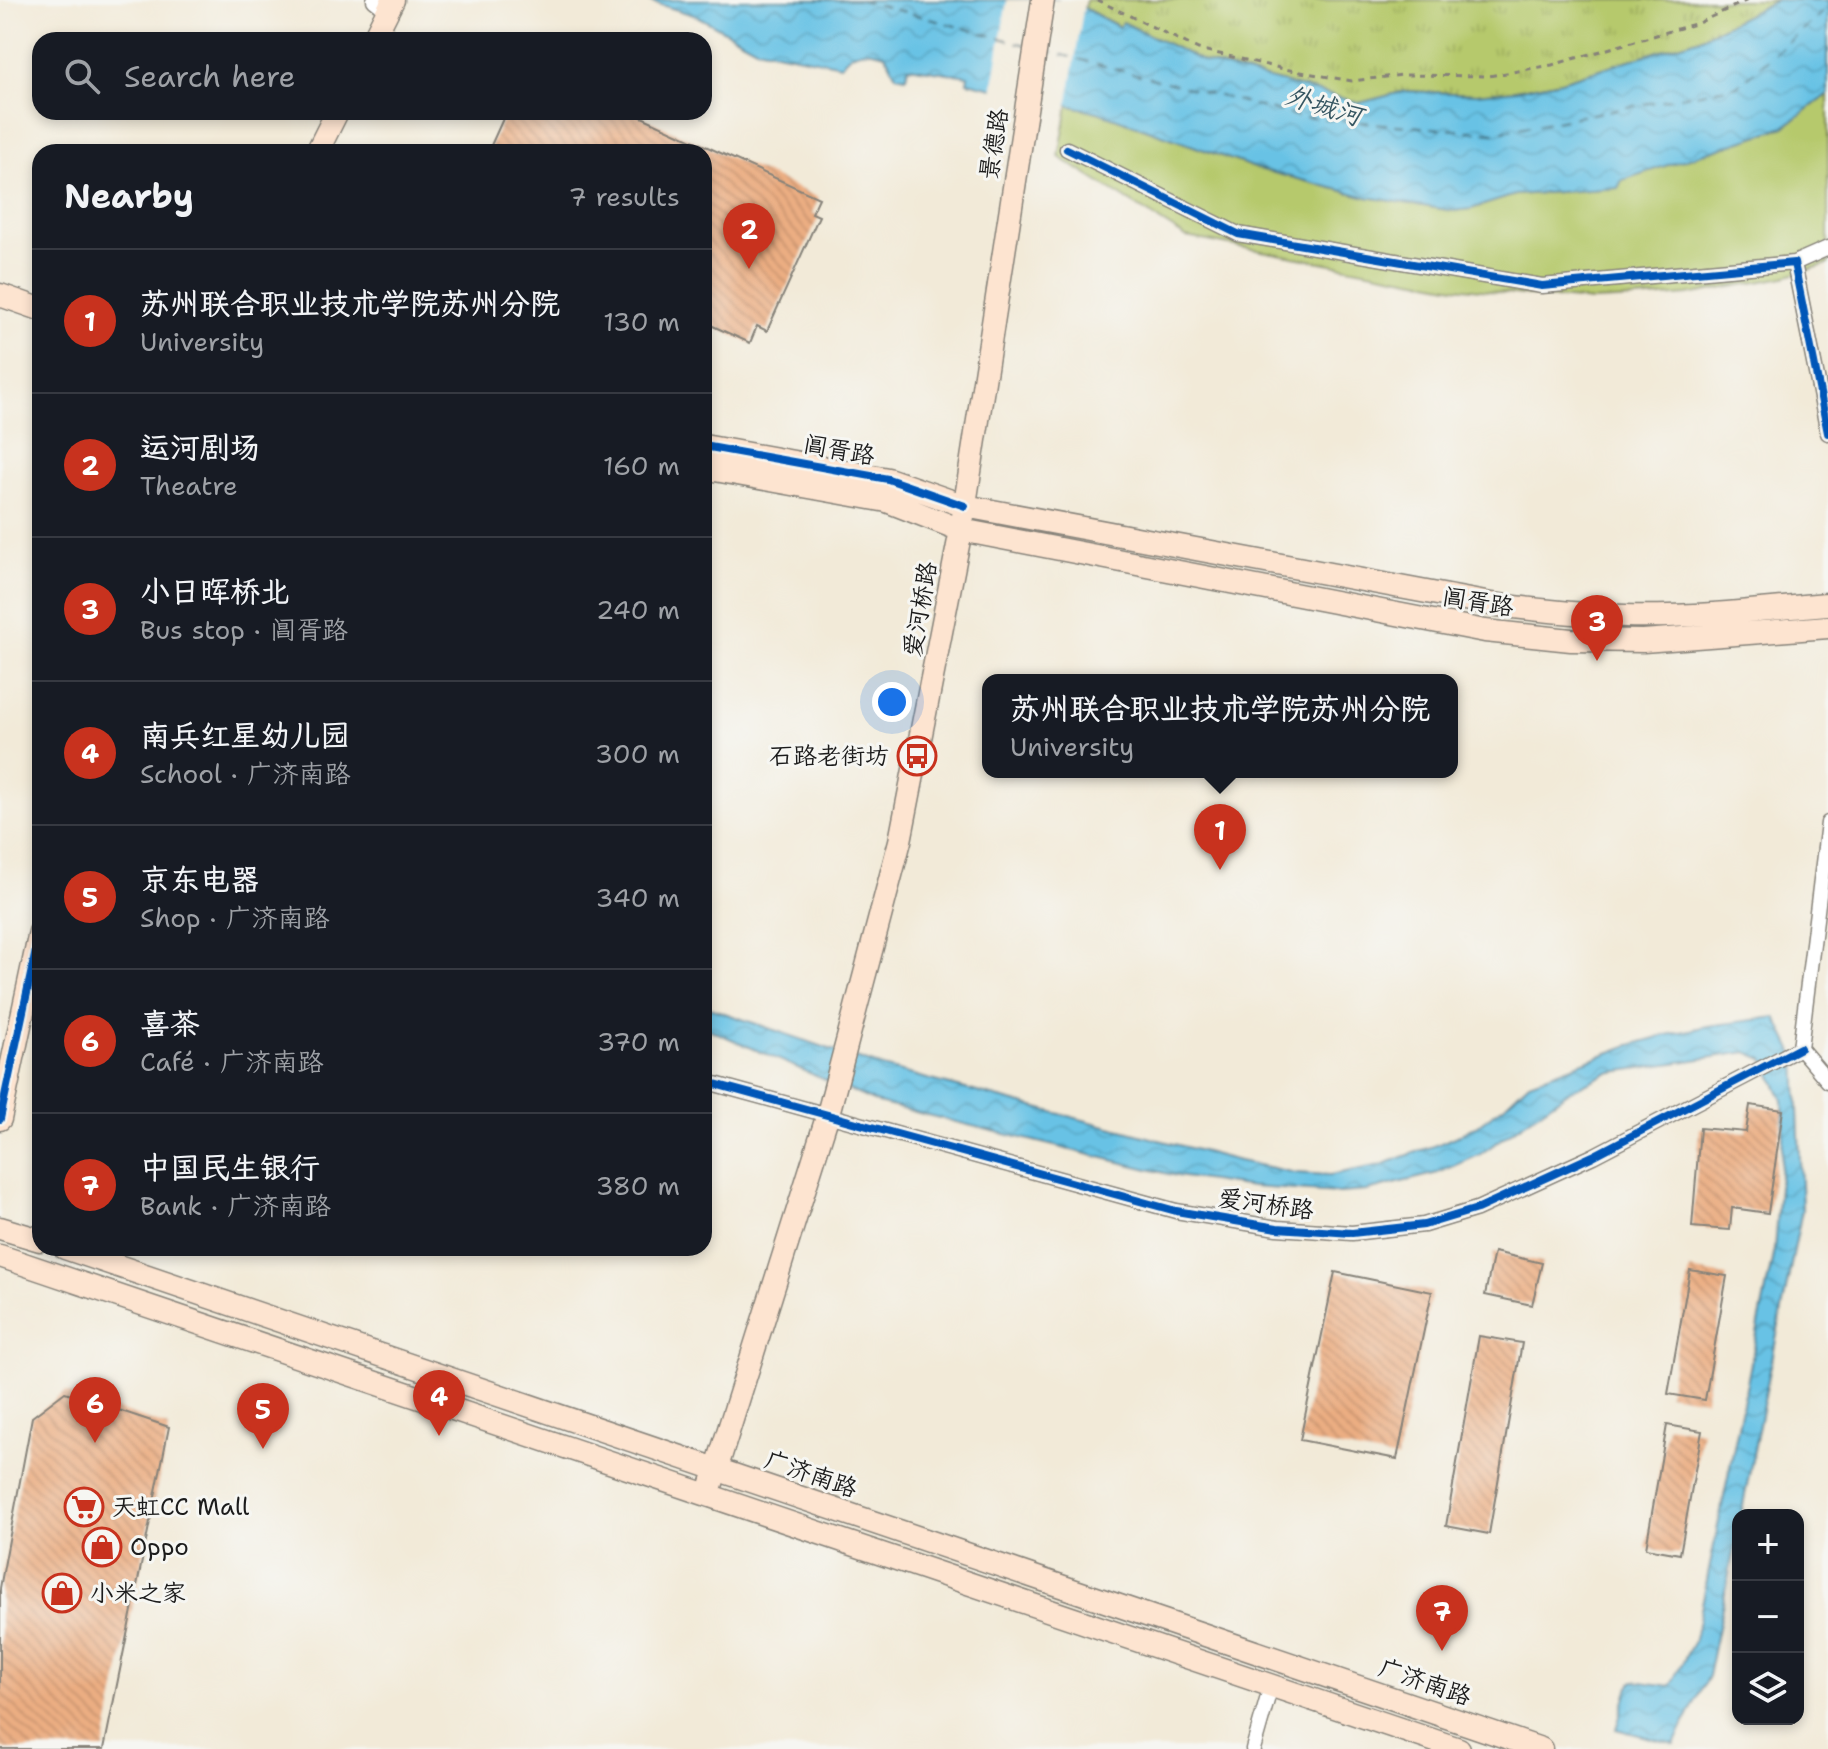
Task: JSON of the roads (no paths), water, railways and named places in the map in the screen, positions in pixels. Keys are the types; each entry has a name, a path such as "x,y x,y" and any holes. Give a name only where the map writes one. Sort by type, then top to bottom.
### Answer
{"main road":[{"name":"景德路","path":"996,295 1043,0"},
{"path":"376,32 385,4"},
{"path":"321,144 333,120"},
{"path":"0,295 32,306"},
{"name":"爱河桥路","path":"709,1494 829,1107 906,814 961,530 996,295"},
{"name":"阊胥路","path":"712,447 888,479 965,506 1491,604 1573,614 1669,616 1828,604"},
{"name":"阊胥路","path":"712,469 887,501 961,530 1501,633 1571,640 1643,641 1828,627"},
{"path":"0,1119 32,969"},
{"path":"0,1228 32,1238"},
{"path":"0,1256 1459,1749"},
{"name":"广济南路","path":"89,1256 1541,1749"}],"street":[{"path":"1067,149 1238,234 1542,286 1794,263 1828,248"},
{"path":"1794,263 1828,433"},
{"path":"1828,823 1798,1049 1828,1081"},
{"name":"爱河桥路","path":"712,1083 829,1107 1176,1211 1277,1228 1352,1233 1424,1225 1477,1209 1593,1156 1798,1049"},
{"path":"1253,1749 1271,1686"}],"water":[{"name":"外城河","path":"645,0 1057,0 1084,8 1119,27 1123,22 1204,62 1360,103 1405,91 1476,94 1561,81 1698,39 1777,0 1828,0 1828,94 1784,127 1622,180 1618,188 1515,195 1454,211 1367,197 1255,168 1098,112 967,82 968,76 908,67 906,77 896,75 885,54 878,52 855,52 841,65 756,48 697,16"},
{"path":"712,1009 882,1067 1239,1161 1296,1173 1330,1175 1381,1165 1447,1141 1478,1125 1529,1082 1627,1046 1708,1026 1776,1017 1796,1058 1802,1210 1742,1509 1732,1509 1732,1559 1708,1676 1674,1744 1616,1729 1629,1686 1634,1681 1670,1686 1695,1639 1774,1250 1784,1125 1783,1100 1764,1059 1747,1052 1607,1073 1566,1093 1479,1155 1438,1173 1367,1191 1339,1193 1252,1187 1177,1176 878,1103 712,1030"}],"place":[{"name":"运河剧场","path":"749,269"},
{"name":"小日晖桥北","path":"1597,661"},
{"name":"石路老街坊","path":"917,756"},
{"name":"苏州联合职业技术学院苏州分院","path":"1220,870"},
{"name":"南兵红星幼儿园","path":"439,1436"},
{"name":"喜茶","path":"95,1443"},
{"name":"京东电器","path":"263,1449"},
{"name":"天虹CC Mall","path":"84,1507"},
{"name":"Oppo","path":"102,1547"},
{"name":"小米之家","path":"62,1593"},
{"name":"中国民生银行","path":"1442,1651"}]}
